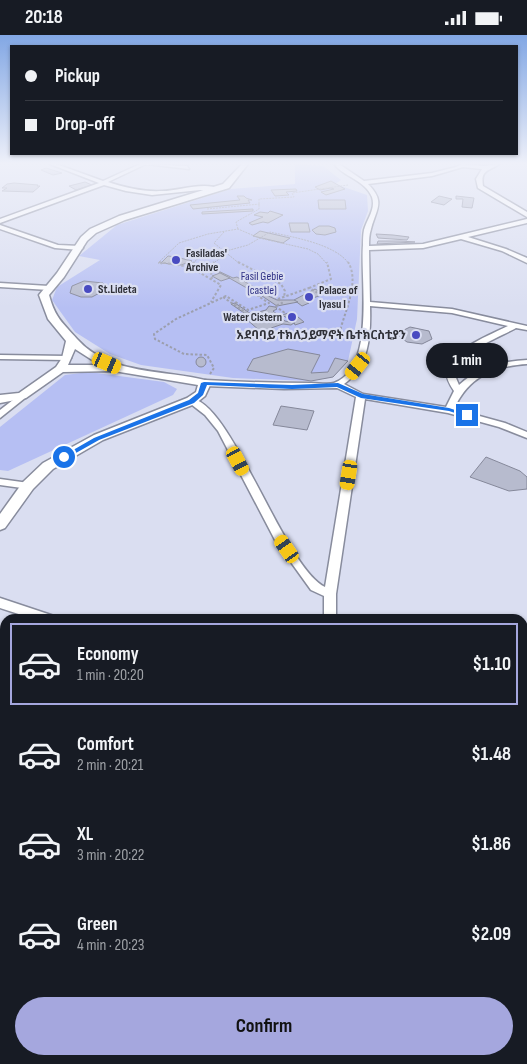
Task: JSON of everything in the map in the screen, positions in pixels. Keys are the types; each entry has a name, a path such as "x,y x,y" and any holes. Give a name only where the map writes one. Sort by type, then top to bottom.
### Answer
{"street":[{"path":"0,221 24,212"},
{"path":"118,368 97,359 54,322 45,305 44,295 80,248 84,239 93,231 142,212"},
{"path":"338,385 349,377 362,358 367,304 367,231 374,212"},
{"path":"366,249 408,249 527,221"},
{"path":"0,227 57,247 80,248"},
{"path":"463,237 504,250 527,261"},
{"path":"0,285 49,288"},
{"path":"367,304 452,311 527,329"},
{"path":"458,391 451,376 450,368 455,361 515,325"},
{"path":"0,415 22,396 60,369 72,339"},
{"path":"0,357 66,358"},
{"path":"449,410 458,391 493,368 506,363 527,362"},
{"path":"60,369 118,368 204,383 292,387 338,385 361,396 449,410 502,425 527,435"},
{"path":"0,525 28,486 48,466 96,439 191,401 201,394 204,383"},
{"path":"0,399 22,396"},
{"path":"330,614 330,594 361,396"},
{"path":"191,401 208,413 222,430 279,537 303,572 315,587 330,594"},
{"path":"0,482 28,486"},
{"path":"0,603 34,614"}],"path":[{"path":"254,212 236,222 238,229 249,236 313,252 326,261 331,279 278,299"},
{"path":"211,302 221,285 190,267 158,263 179,243 238,229"},
{"path":"226,231 214,243 237,262 281,284 285,291 284,297"},
{"path":"190,267 197,259 248,245 270,231 312,242 344,256 351,267 353,282 351,296 340,331 298,341"},
{"path":"213,280 210,265 227,252"},
{"path":"309,288 318,293"},
{"path":"204,383 214,368 207,355 184,353 155,339 154,334 176,319 226,295 248,310 269,303 258,296 267,293 282,303 275,306 285,313"},
{"path":"223,297 250,315"}],"green space":[{"name":"Fasil Gebie (castle)","path":"158,212 368,212 361,230 357,319 348,361 333,377 311,381 233,378 141,365 110,354 75,332 52,300 57,287 100,260 79,256 117,225"},
{"path":"89,372 164,382 177,389 173,395 8,471 0,470 0,427 65,375"}],"building":[{"path":"202,212 236,212 202,214"},
{"path":"260,212 273,212 283,215 268,223 263,222 252,225 249,223 263,217 254,215"},
{"path":"289,223 308,223 310,232 291,232"},
{"path":"319,226 335,228 336,232 325,235 316,234 312,230"},
{"path":"260,231 290,238 283,243 253,236"},
{"path":"376,234 409,237 407,240 378,238"},
{"path":"378,241 401,241 415,242 377,244"},
{"name":"Fasiladas' Archive","path":"168,256 192,261 181,265 161,263"},
{"path":"216,270 233,278 237,277 264,293 259,295 217,271 212,271"},
{"path":"220,273 230,278 221,281 212,276"},
{"name":"St.Lideta","path":"84,281 103,283 107,289 92,297 81,297 70,293 72,286"},
{"name":"Palace of Iyasu I","path":"315,289 324,294 305,301 309,303 302,306 294,300"},
{"path":"266,295 277,300 294,300 298,302 277,306 262,296"},
{"path":"235,303 251,314 266,310 269,306 275,307 277,309 273,311 285,321 294,323 271,328 274,330 263,333 262,336 253,336 253,332 260,331 245,318 240,317 247,315 231,304"},
{"name":"Water Cistern","path":"292,312 304,322 295,325 294,322 282,315"},
{"name":"አደባባይ ተክለኃይማኖት ቤተክርስቲያን","path":"410,327 429,331 432,339 422,344 407,342 400,337 400,332"},
{"path":"288,349 320,355 311,373 328,372 335,358 348,361 333,377 311,381 247,370 253,359"},
{"path":"199,357 203,357 206,362 203,367 199,367 196,364 196,360"},
{"path":"281,406 314,411 307,430 273,425"},
{"path":"486,457 520,471 527,477 527,489 509,491 470,477"}],"place":[{"name":"Fasiladas' Archive","path":"176,260"},
{"name":"St.Lideta","path":"88,289"},
{"name":"Palace of Iyasu I","path":"309,297"},
{"name":"Water Cistern","path":"292,317"},
{"name":"አደባባይ ተክለኃይማኖት ቤተክርስቲያን","path":"416,335"}],"route":[{"path":"64,457 96,439 191,401 201,394 204,383 292,387 338,385 361,396 449,410 467,415"}]}
